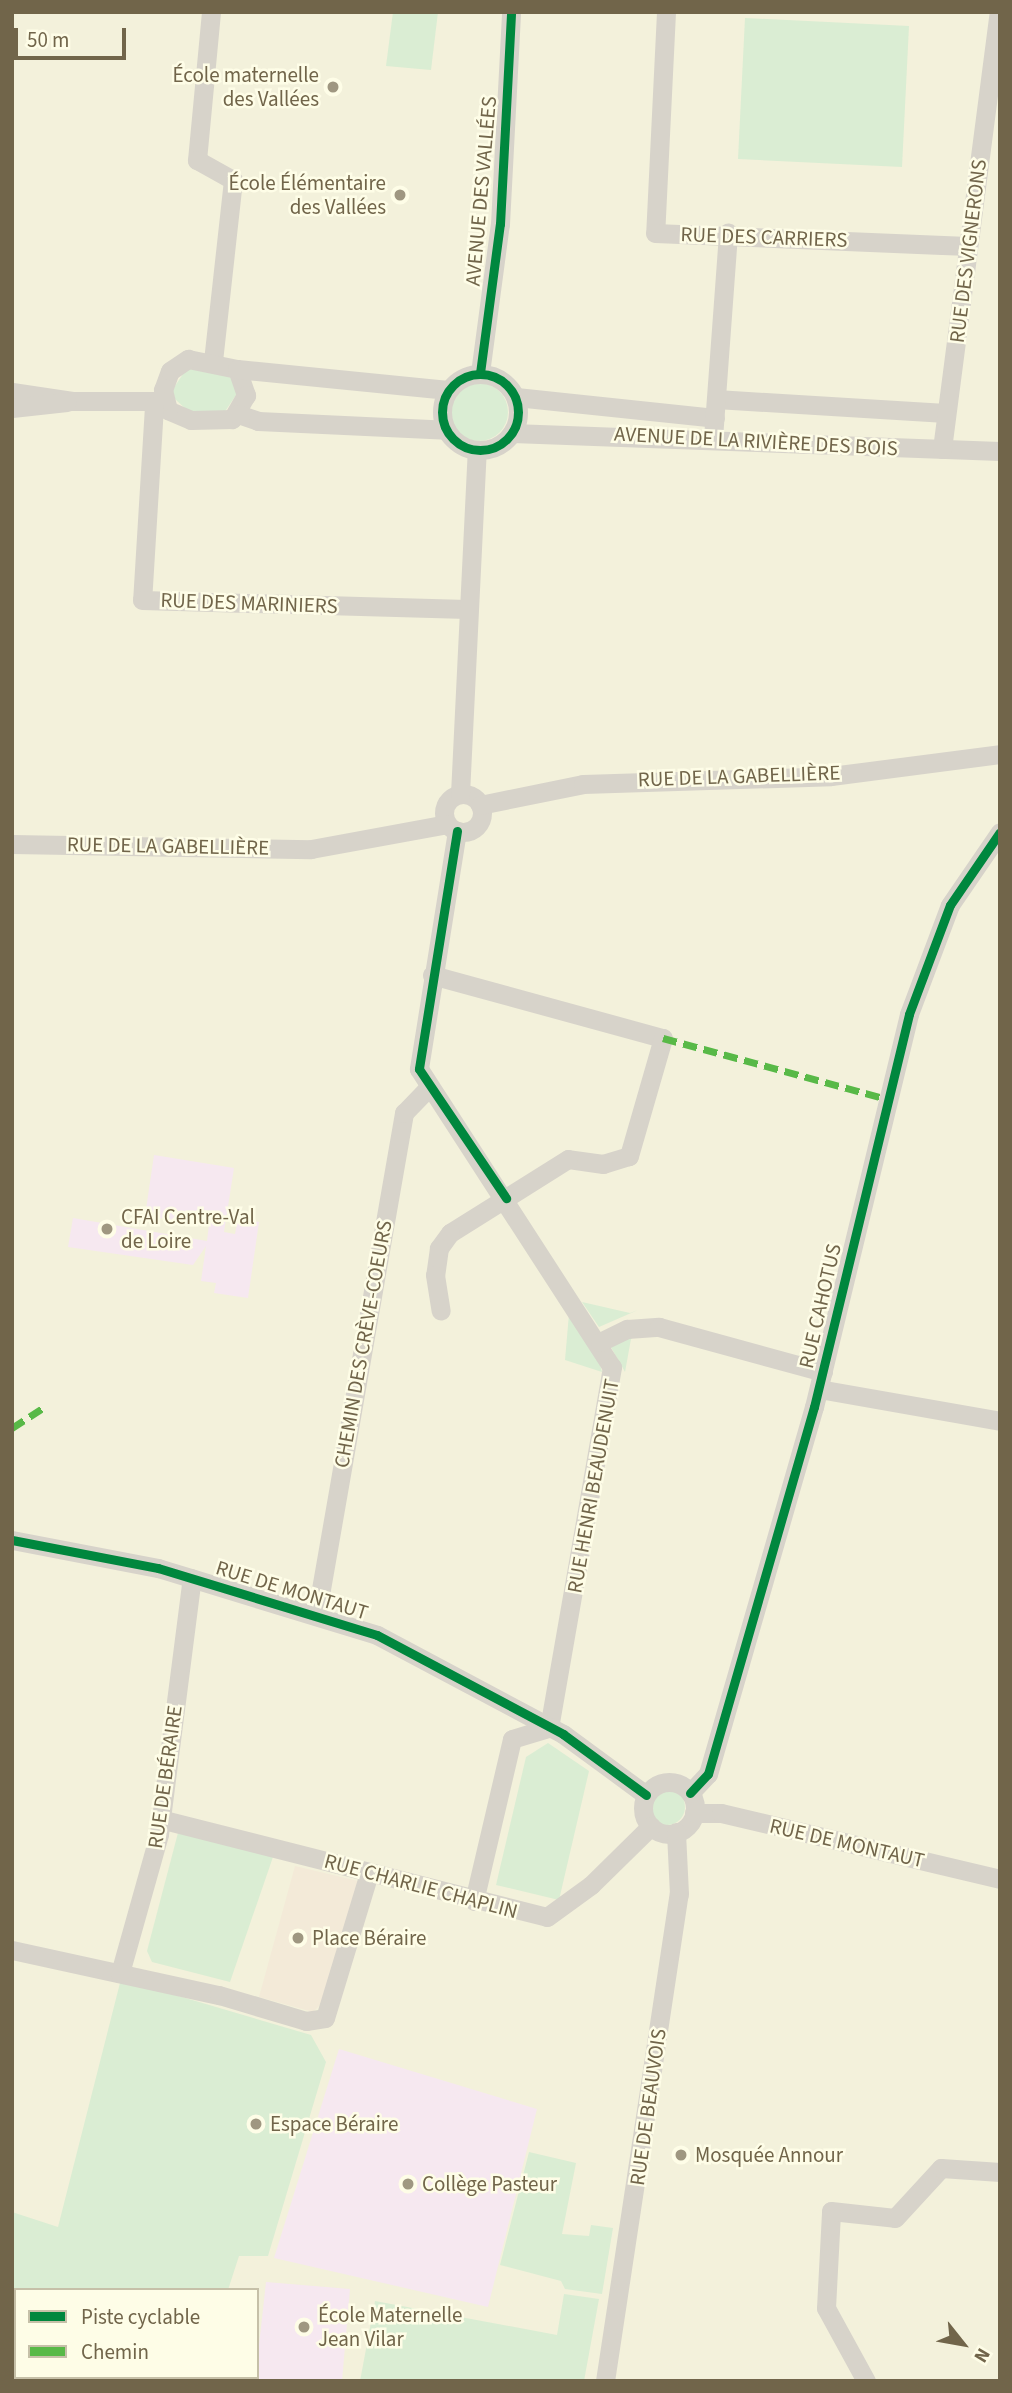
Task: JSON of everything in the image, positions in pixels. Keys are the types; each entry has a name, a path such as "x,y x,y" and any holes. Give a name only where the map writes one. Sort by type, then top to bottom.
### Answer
{"street":[{"path":"211,12 197,160 233,180 213,360"},
{"name":"AVENUE DES VALLÉES","path":"480,373 500,223 511,12"},
{"name":"RUE DES CARRIERS","path":"666,12 655,233 728,233 968,246"},
{"name":"RUE DES VIGNERONS","path":"942,449 999,12"},
{"path":"713,438 728,233"},
{"path":"159,404 170,371 179,363 213,360 237,369 448,390 480,373 501,379 516,397 512,433 496,447 477,451 446,430 258,422 238,414"},
{"path":"12,393 72,401 159,404 183,419 224,421 238,414 246,395 237,369"},
{"path":"446,430 441,410 448,390"},
{"name":"AVENUE DE LA RIVIÈRE DES BOIS","path":"516,397 715,408 946,412"},
{"path":"12,408 72,401"},
{"name":"RUE DES MARINIERS","path":"159,404 142,600 467,609"},
{"name":"AVENUE DE LA RIVIÈRE DES BOIS","path":"512,433 713,438 1000,451"},
{"path":"460,794 480,805 477,825 452,828 444,807 460,794 467,609 477,451"},
{"name":"RUE DE LA GABELLIÈRE","path":"480,805 583,783 831,776 1000,754"},
{"name":"RUE DE LA GABELLIÈRE","path":"12,844 311,849 452,828"},
{"name":"RUE HENRI BEAUDENUIT","path":"452,828 419,1056 429,1087 506,1198 600,1342 614,1387 550,1728"},
{"name":"RUE CAHOTUS","path":"690,1793 708,1774 821,1380 909,1014 950,905 1000,832"},
{"path":"432,975 663,1038 629,1156 603,1164 568,1159 450,1233 439,1248 435,1275 441,1311"},
{"name":"CHEMIN DES CRÈVE-COEURS","path":"317,1612 404,1113 429,1087"},
{"path":"600,1342 627,1329 659,1327 821,1380 1000,1421"},
{"name":"RUE DE MONTAUT","path":"12,1540 192,1578 317,1612 448,1668 550,1728 646,1795"},
{"name":"RUE DE BÉRAIRE","path":"120,1973 160,1819 192,1578"},
{"path":"474,1901 512,1739 550,1728"},
{"path":"670,1782 690,1793 694,1813 676,1832 651,1826 643,1813 646,1795 670,1782"},
{"name":"RUE DE MONTAUT","path":"694,1813 721,1813 1000,1879"},
{"name":"RUE CHARLIE CHAPLIN","path":"160,1819 538,1916 557,1913 651,1826"},
{"name":"RUE DE BEAUVOIS","path":"605,2381 679,1894 676,1832"},
{"path":"12,1950 120,1973 306,2021 325,2018 369,1873"},
{"path":"864,2380 826,2308 831,2211 895,2218 941,2168 1000,2172"}],"shaded area":[{"path":"12,12 1000,12 1000,2381 12,2381"},
{"name":"CFAI Centre-Val de Loire","path":"154,1155 234,1168 224,1232 235,1234 238,1218 259,1222 248,1298 214,1293 216,1283 201,1281 206,1246 193,1265 68,1247 73,1218 207,1241 209,1225 145,1216"},
{"name":"Place Béraire","path":"295,1866 358,1881 330,1995 313,2012 259,1997"},
{"name":"Collège Pasteur","path":"339,2049 537,2109 488,2307 274,2258"},
{"name":"École Maternelle Jean Vilar","path":"266,2282 350,2289 342,2381 255,2381 259,2379 259,2345"},
{"path":"103,2379 163,2379 103,2381"}],"green space":[{"path":"393,12 438,12 431,70 386,66"},
{"path":"745,18 909,26 902,167 738,159"},
{"path":"187,368 233,374 240,389 224,413 189,412 175,399 171,392"},
{"path":"473,383 485,383 500,391 508,406 508,418 500,433 485,441 473,441 458,433 450,418 450,406 458,391"},
{"path":"582,1302 630,1313 638,1310 599,1327"},
{"path":"569,1314 598,1357 602,1372 565,1360"},
{"path":"637,1335 631,1339 625,1372 608,1342"},
{"path":"548,1743 589,1771 559,1900 496,1885 526,1757"},
{"path":"667,1789 680,1794 685,1807 680,1820 667,1825 654,1820 649,1807 654,1794"},
{"path":"179,1829 274,1854 230,1982 152,1962 147,1951"},
{"path":"121,1979 311,2035 326,2062 268,2256 239,2256 229,2288 14,2288 14,2379 55,2379 12,2381 12,2212 58,2227"},
{"path":"529,2152 576,2163 562,2234 589,2236 591,2225 613,2228 602,2294 565,2289 561,2281 500,2265"},
{"path":"564,2294 599,2299 584,2381 360,2381 375,2301 557,2335"}],"marked path":[{"path":"663,1038 884,1098"},
{"path":"12,1428 46,1406"}],"cycle path":[{"path":"480,373 500,224 511,12"},
{"path":"488,374 501,380 512,391 518,404 518,412 516,427 501,444 488,450 472,450 459,444 444,427 442,404 448,391 465,376 488,374"},
{"path":"457,831 419,1069 506,1198"},
{"path":"690,1793 708,1774 814,1407 909,1014 950,905 1000,832"},
{"path":"12,1540 158,1568 377,1635 563,1734 646,1795"}],"place":[{"name":"École maternelle des Vallées","path":"333,87"},
{"name":"École Élémentaire des Vallées","path":"400,195"},
{"name":"CFAI Centre-Val de Loire","path":"107,1229"},
{"name":"Place Béraire","path":"298,1938"},
{"name":"Espace Béraire","path":"256,2124"},
{"name":"Mosquée Annour","path":"681,2155"},
{"name":"Collège Pasteur","path":"408,2184"},
{"name":"École Maternelle Jean Vilar","path":"304,2327"}]}
